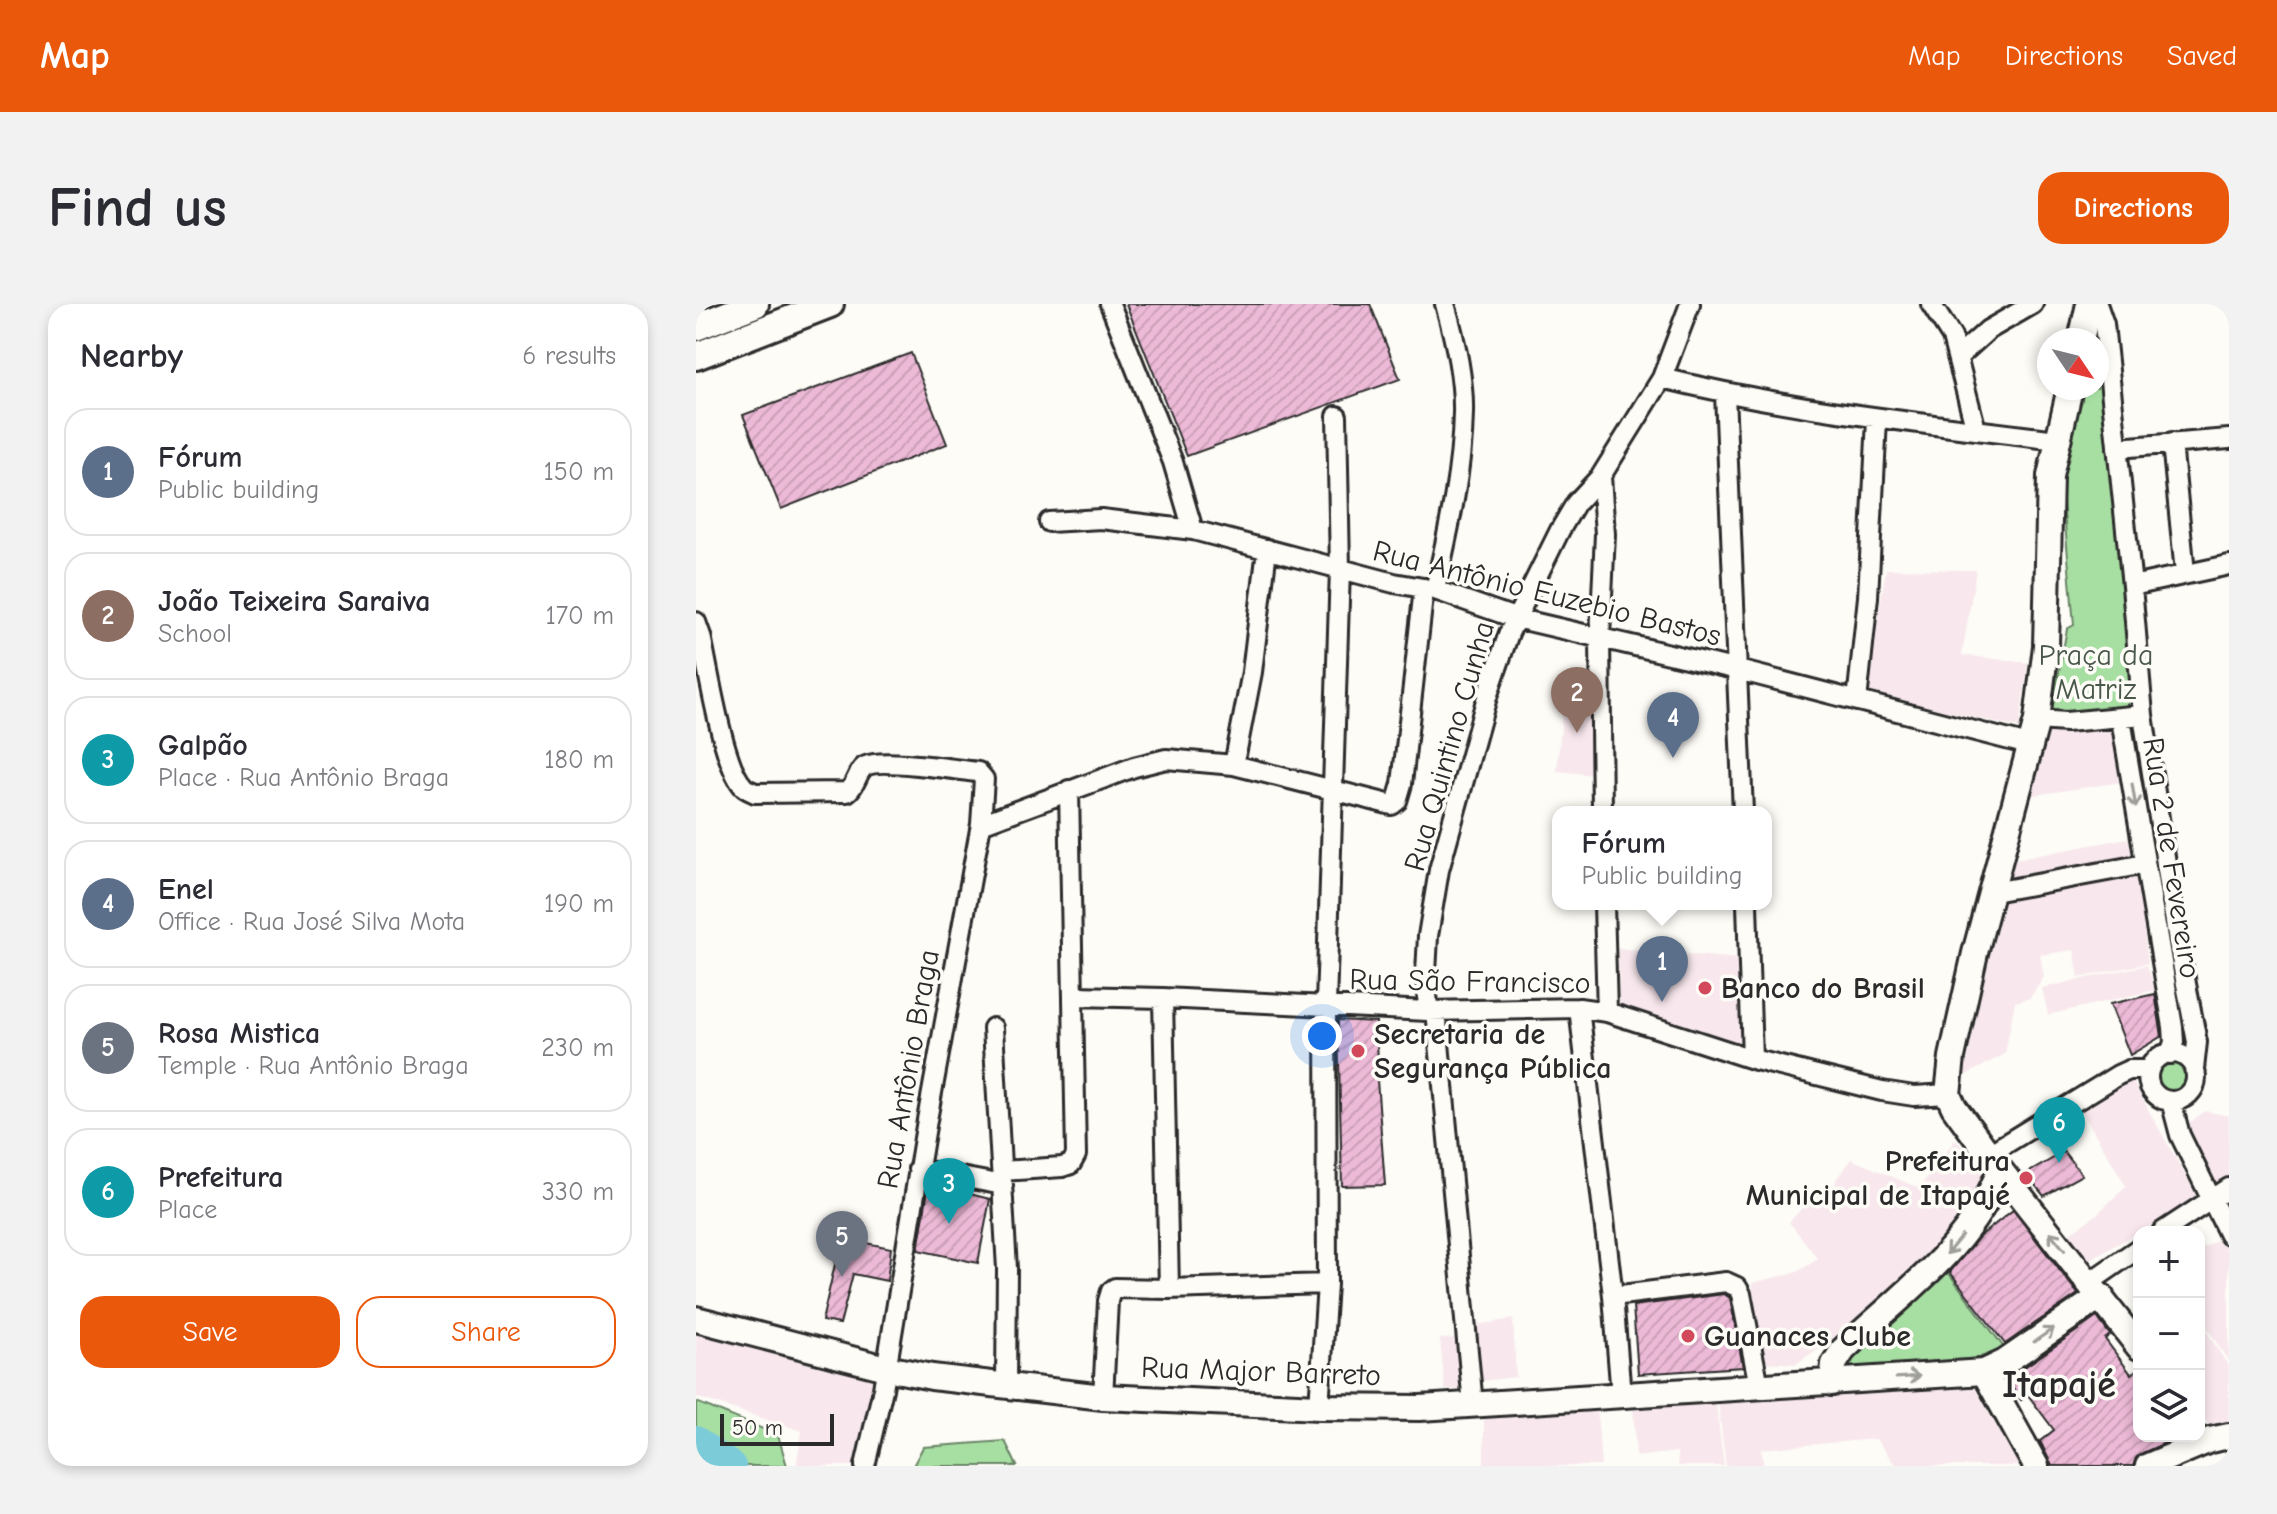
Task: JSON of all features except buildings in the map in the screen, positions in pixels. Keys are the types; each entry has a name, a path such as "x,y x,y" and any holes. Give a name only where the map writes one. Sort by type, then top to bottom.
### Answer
{"highway":[{"path":"696,327 755,304"},
{"path":"702,354 830,304"},
{"path":"702,354 726,315"}],"main road":[{"path":"2084,328 2089,304"},
{"path":"2067,400 2050,476 2046,646 2037,720 1965,997 1948,1077 1948,1094 1994,1162 2133,1339"},
{"path":"1832,1383 1834,1364 1843,1350 1932,1271 1982,1211 1994,1162"},
{"path":"2036,1466 1984,1372 2005,1362 2096,1289"},
{"name":"Rua Major Barreto","path":"696,1319 932,1377 1103,1397 1319,1407 1420,1408 1984,1372"},
{"path":"2148,1466 2213,1434"}],"street":[{"path":"1110,304 1173,462 1193,530"},
{"name":"Rua Quintino Cunha","path":"1473,1405 1426,973 1428,936 1439,870 1487,697 1515,618 1576,503 1601,476 1662,378 1690,304"},
{"path":"1931,304 1952,337 1976,430"},
{"path":"1958,357 1988,330 2033,304"},
{"name":"Rua 2 de Fevereiro","path":"2097,304 2104,324 2143,715 2197,1042 2194,1069"},
{"path":"981,824 1134,767 1166,759 1234,765 1385,804 1392,805 1397,801 1430,589 1454,494 1463,413 1462,379 1448,305"},
{"path":"1662,378 1725,394 1877,419 2058,440"},
{"path":"1725,394 1743,806"},
{"path":"1319,1407 1327,1284 1326,1005 1340,569 1337,416"},
{"path":"1857,701 1868,597 1877,419"},
{"path":"2117,448 2229,439"},
{"path":"2172,443 2185,573"},
{"path":"1601,476 1605,534 1600,637 1602,806"},
{"name":"Rua Antônio Euzebio Bastos","path":"1049,522 1101,519 1193,530 1430,589 1515,618 1738,670 2029,745"},
{"path":"1234,765 1252,672 1267,549"},
{"path":"2132,586 2229,565"},
{"name":"Rua Antônio Braga","path":"696,622 724,741 736,774 745,788 755,793 847,792 853,788 863,768 871,763 978,772 982,774 985,785 981,824 918,1169 886,1368 865,1466"},
{"path":"2037,720 2066,722 2143,715"},
{"name":"Rua 2 de Fevereiro","path":"2121,719 2173,1027 2174,1042 2170,1054"},
{"path":"918,1169 1002,1178 1062,1167 1074,1160 1069,790"},
{"path":"1993,892 2145,864"},
{"path":"1604,910 1607,1012"},
{"path":"1747,910 1752,1059"},
{"name":"Rua São Francisco","path":"1074,996 1432,1011 1579,1008 1607,1012 1752,1059 1882,1091 1914,1096 1948,1094"},
{"path":"1163,998 1169,1289"},
{"path":"1579,1008 1613,1296 1621,1396"},
{"path":"993,1028 1008,1299 1006,1386"},
{"path":"2170,1054 2185,1057 2194,1069 2196,1077 2191,1091 2179,1100 2171,1101 2157,1096 2152,1090 2149,1070 2157,1059 2170,1054"},
{"path":"1994,1162 2118,1075 2129,1070 2149,1070"},
{"path":"2171,1101 2180,1135 2229,1235"},
{"path":"2171,1226 2229,1188"},
{"path":"2096,1289 2133,1254"},
{"path":"1613,1296 1726,1282 1737,1287 1759,1386"},
{"path":"1103,1397 1111,1291 1119,1287 1169,1289 1327,1284"}],"shaded area":[{"path":"1886,569 1976,570 1962,655 2028,663 2019,728 1866,692"},
{"path":"1564,691 1594,694 1595,775 1557,771"},
{"path":"2113,724 2122,782 2028,796 2038,728"},
{"path":"2128,838 2135,863 2008,885 2012,860"},
{"path":"2137,873 2148,963 2079,978 2074,950 2040,955 2044,977 2030,998 2015,1002 2005,1054 1959,1079 2003,897"},
{"path":"1618,948 1740,959 1745,1047 1619,1006"},
{"path":"2147,965 2155,990 2048,1015 2042,988"},
{"path":"2128,1073 2199,1200 2151,1226 2133,1226 2133,1236 2084,1262 2070,1233 2096,1215 2126,1186 2078,1105"},
{"path":"2205,1111 2229,1116 2229,1180 2217,1187 2185,1126"},
{"path":"1955,1140 1988,1168 1954,1227 1908,1275 1833,1338 1796,1364 1763,1362 1752,1283 1797,1272 1818,1259 1789,1222 1816,1193 1829,1201 1837,1178 1851,1159 1919,1188"},
{"path":"2220,1239 2229,1254 2229,1362 2205,1324 2205,1247"},
{"path":"1513,1319 1516,1377 1482,1381 1476,1325"},
{"path":"2205,1329 2229,1367 2229,1431 2216,1434 2205,1420"},
{"path":"696,1332 879,1379 857,1466 796,1466 802,1431 696,1397"},
{"path":"1459,1338 1463,1389 1445,1390 1440,1339"},
{"path":"1971,1381 2019,1466 1896,1466 1876,1439 1761,1449 1764,1466 1726,1466 1717,1396"},
{"path":"1715,1398 1724,1466 1678,1466 1677,1452 1636,1457 1633,1405"},
{"path":"1597,1407 1601,1466 1484,1466 1484,1418"}],"green space":[{"name":"Praça da Matriz","path":"2077,400 2104,400 2135,696 2125,707 2064,718 2052,708 2067,629 2074,625 2061,478"},
{"path":"2172,1061 2184,1066 2189,1078 2184,1090 2172,1095 2160,1090 2155,1078 2160,1066"},
{"path":"1945,1268 2005,1349 1952,1366 1840,1375 1838,1362"},
{"path":"696,1402 778,1435 787,1466 696,1466"},
{"path":"1005,1441 1017,1466 913,1466 923,1447"}],"waterway":[{"path":"696,1440 732,1466"}],"place":[{"name":"João Teixeira Saraiva","path":"1577,733"},
{"name":"Enel","path":"1673,758"},
{"name":"Banco do Brasil","path":"1705,988"},
{"name":"Fórum","path":"1662,1002"},
{"name":"Secretaria de Segurança Pública","path":"1358,1051"},
{"name":"Prefeitura","path":"2059,1163"},
{"name":"Prefeitura Municipal de Itapajé","path":"2026,1178"},
{"name":"Galpão","path":"949,1224"},
{"name":"Rosa Mistica","path":"842,1277"},
{"name":"Guanaces Clube","path":"1688,1336"}],"district":[{"name":"Itapajé","path":"2059,1384"}]}
